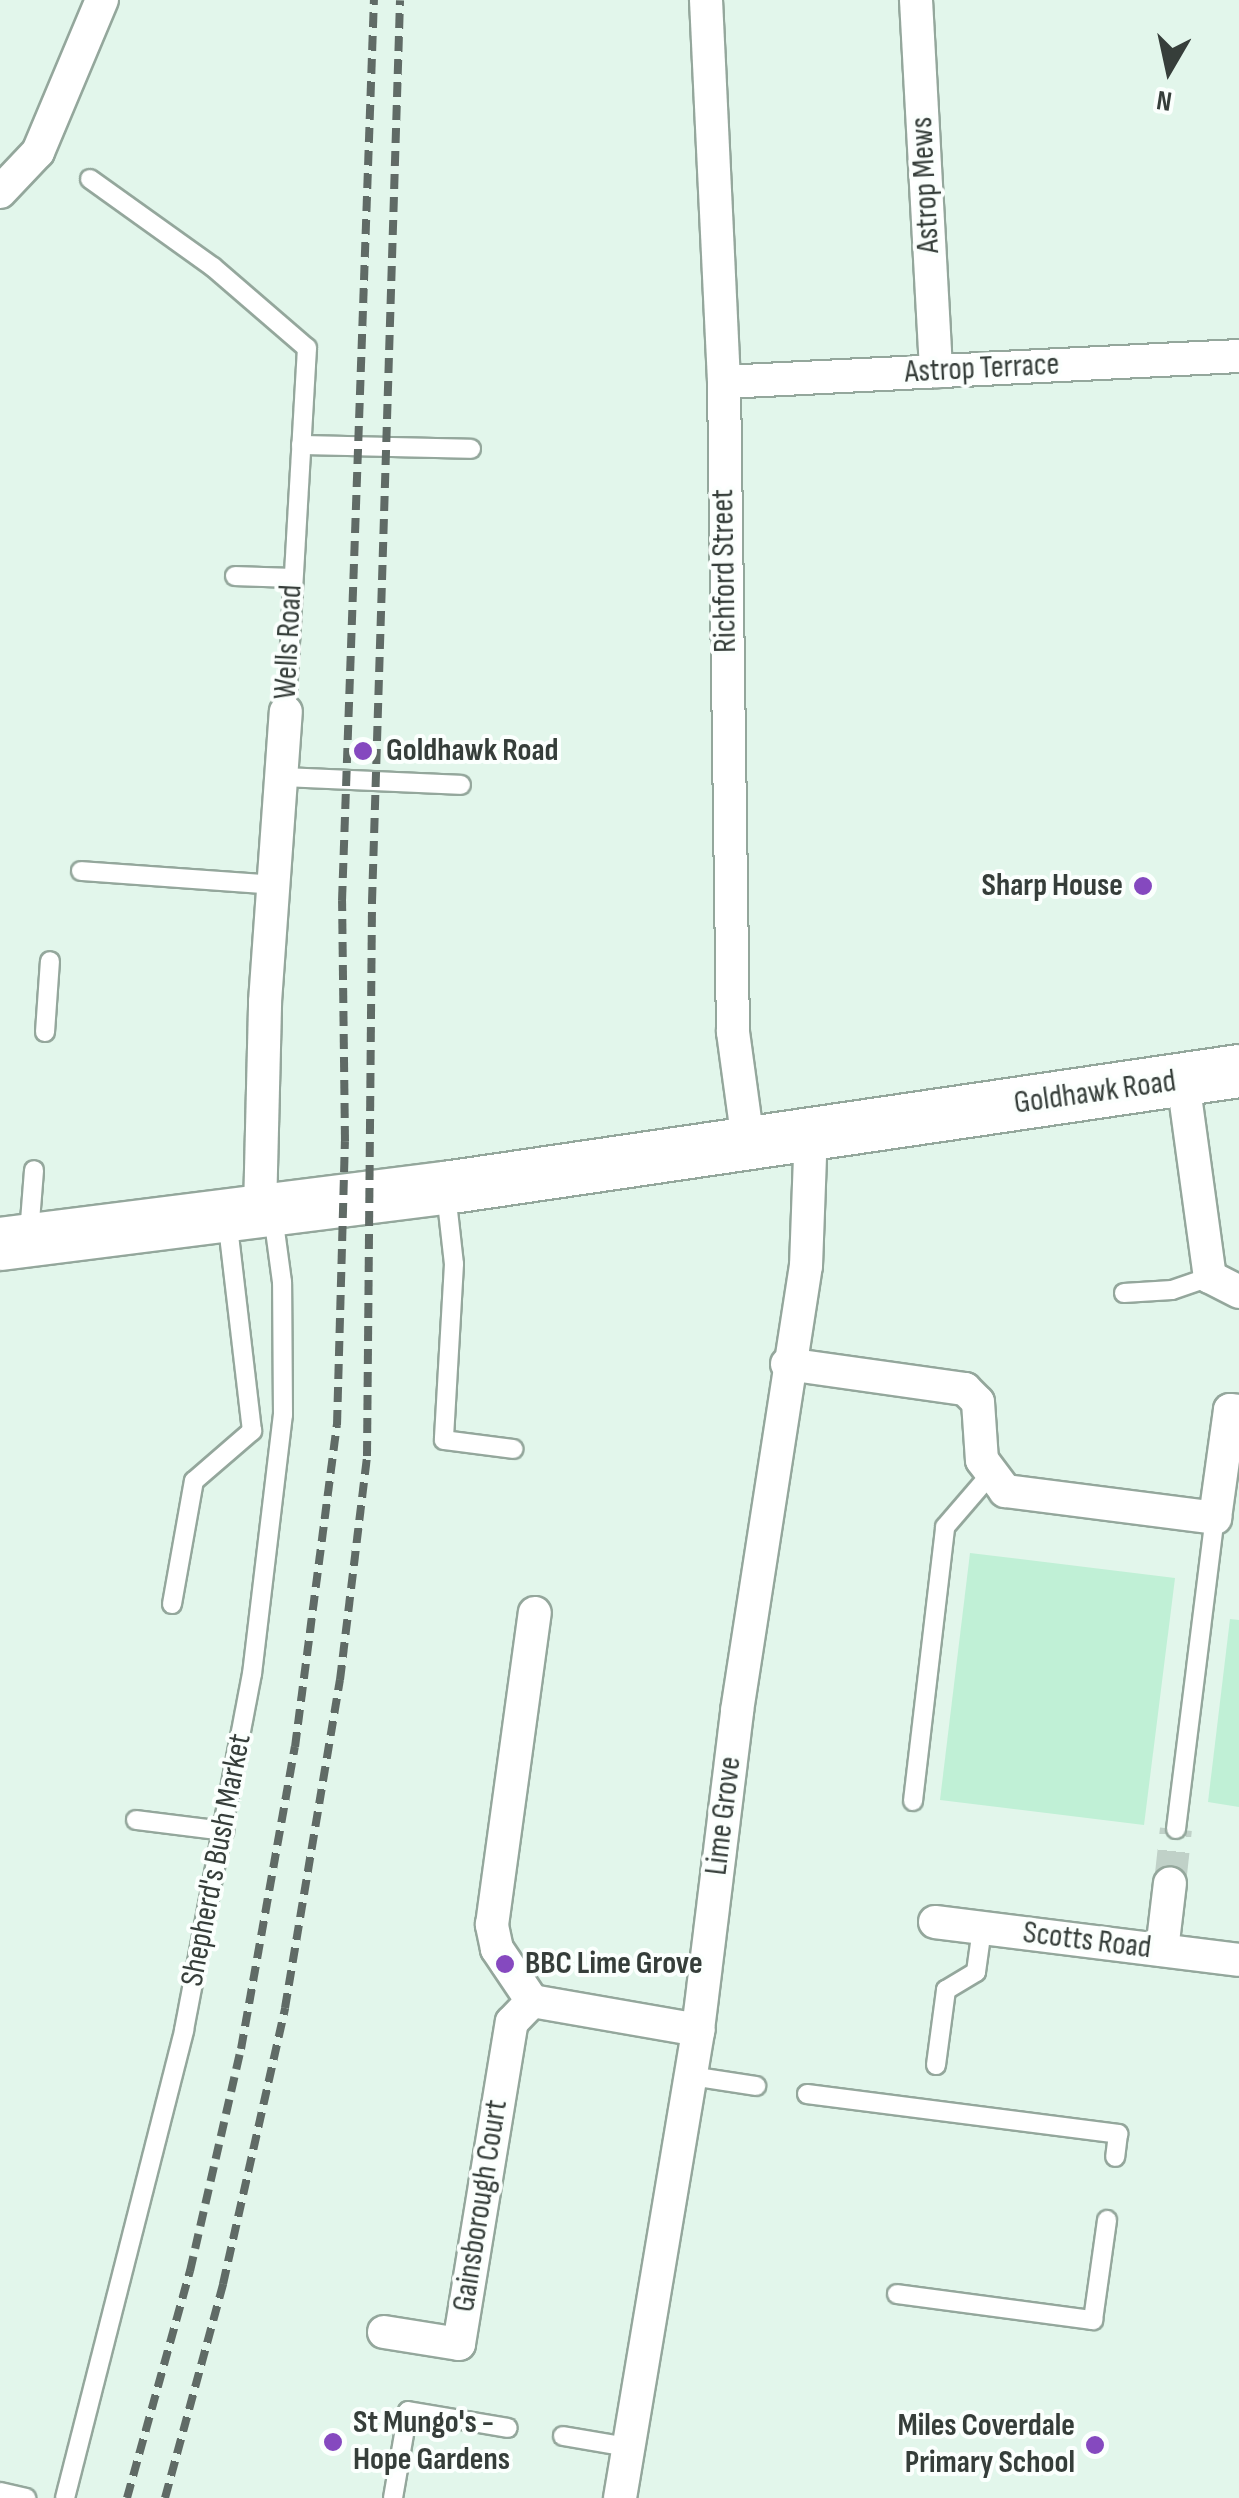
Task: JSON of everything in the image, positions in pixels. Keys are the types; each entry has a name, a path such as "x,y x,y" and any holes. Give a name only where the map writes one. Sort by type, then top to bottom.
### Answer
{"main road":[{"name":"Goldhawk Road","path":"14,1242 445,1188 1239,1071"}],"street":[{"path":"0,192 38,152 102,0"},
{"name":"Richford Street","path":"706,0 724,382 734,1032 748,1141"},
{"name":"Astrop Mews","path":"916,0 936,371"},
{"name":"Astrop Terrace","path":"724,382 1239,356"},
{"name":"Wells Road","path":"253,1212 286,712"},
{"path":"1184,1081 1224,1285"},
{"name":"Lime Grove","path":"620,2498 698,2030 787,1364 814,1198 812,1132"},
{"path":"787,1364 964,1389 978,1402 989,1476 1005,1490 1215,1518 1230,1410 1239,1411"},
{"path":"535,1613 492,1924 497,1948 532,2001 698,2030"},
{"path":"1162,1950 1170,1883"},
{"name":"Scotts Road","path":"935,1922 1239,1960"},
{"name":"Gainsborough Court","path":"384,2332 459,2344 512,2022 532,2001"}],"lane":[{"name":"Wells Road","path":"90,180 213,267 308,348 286,712"},
{"path":"301,445 471,450"},
{"path":"235,576 292,578"},
{"path":"281,777 461,785"},
{"path":"80,871 274,885"},
{"path":"45,1032 50,961"},
{"path":"14,1242 34,1170"},
{"path":"445,1188 454,1264 444,1440 513,1449"},
{"path":"172,1604 194,1482 252,1430 253,1212"},
{"name":"Shepherd's Bush Market","path":"65,2498 184,2030 252,1674 283,1415 282,1282 253,1212"},
{"path":"1124,1293 1224,1285"},
{"path":"913,1801 945,1527 989,1476"},
{"path":"1176,1829 1215,1518"},
{"path":"136,1820 224,1830"},
{"path":"936,2066 946,1990 976,1972 982,1929"},
{"path":"690,2076 756,2086"},
{"path":"807,2094 1118,2134 1115,2157"},
{"path":"896,2294 1093,2320 1107,2220"},
{"path":"394,2498 408,2411 508,2428"},
{"path":"564,2436 628,2446"},
{"path":"0,2492 26,2498"}],"green space":[{"path":"970,1553 1175,1578 1144,1825 940,1800"},
{"path":"1230,1619 1239,1620 1239,1807 1208,1802"}],"tunnel":[{"path":"1170,1883 1176,1829"}],"railway":[{"path":"127,2498 190,2271 241,2049 295,1747 337,1425 345,1141 342,901 374,0"},
{"path":"165,2498 223,2284 285,2008 340,1680 367,1456 372,902 400,0"}],"place":[{"name":"Goldhawk Road","path":"363,751"},
{"name":"Sharp House","path":"1143,886"},
{"name":"BBC Lime Grove","path":"505,1964"},
{"name":"St Mungo's - Hope Gardens","path":"333,2442"},
{"name":"Miles Coverdale Primary School","path":"1095,2445"}]}
